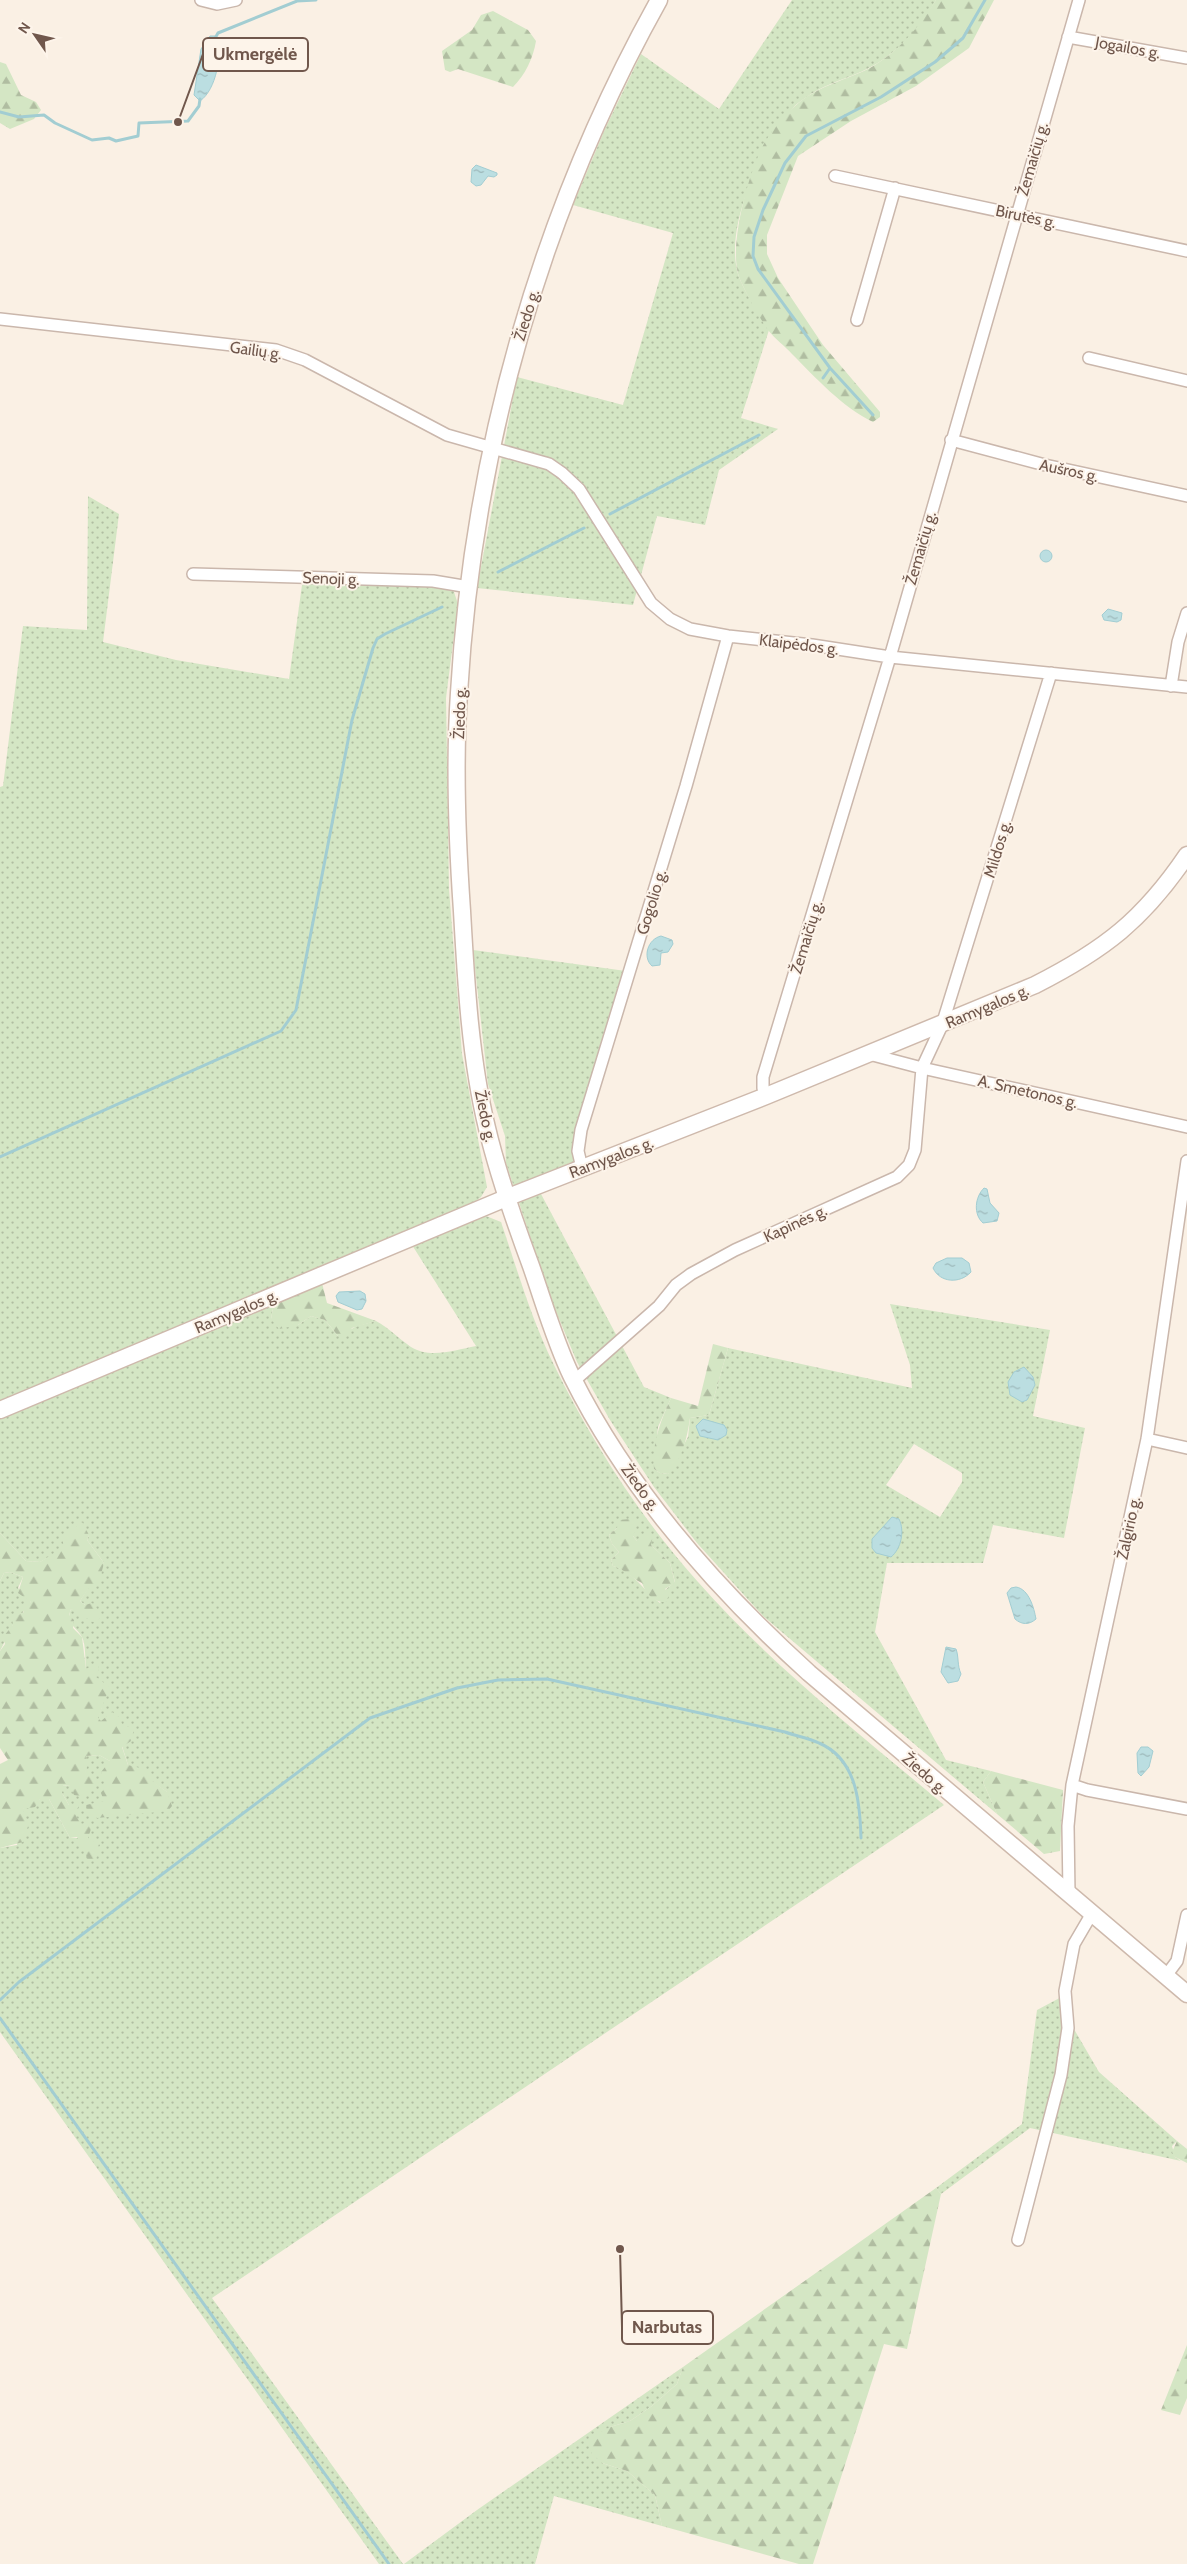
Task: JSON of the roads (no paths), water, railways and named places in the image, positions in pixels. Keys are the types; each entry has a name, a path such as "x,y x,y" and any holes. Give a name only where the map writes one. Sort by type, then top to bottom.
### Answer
{"street":[{"path":"201,0 217,4 236,0"},
{"name":"Žiedo g.","path":"659,0 619,77 557,222 518,343 493,448 469,587 458,694 457,830 464,948 473,1041 486,1123 506,1198 574,1381 623,1463 678,1539 724,1592 809,1673 1069,1894 1090,1914 1187,1994"},
{"name":"Žemaičių g.","path":"766,1096 763,1088 763,1077 890,657 1079,0"},
{"name":"Jogailos g.","path":"1068,36 1187,58"},
{"name":"Birutės g.","path":"835,176 1017,213 1187,251"},
{"path":"857,320 895,188"},
{"name":"Gailių g.","path":"0,318 276,350 305,360 447,435 493,448"},
{"path":"1089,358 1187,382"},
{"name":"Aušros g.","path":"951,440 1045,465 1187,496"},
{"name":"Klaipėdos g.","path":"493,448 536,459 562,473 579,489 646,596 659,611 690,629 728,636 812,645 890,657 1187,687"},
{"name":"Senoji g.","path":"193,574 433,581 469,587"},
{"path":"1171,686 1178,642 1187,613"},
{"name":"Gogolio g.","path":"582,1168 578,1151 581,1130 686,786 728,636"},
{"name":"Mildos g.","path":"942,1025 1051,673"},
{"name":"Ramygalos g.","path":"0,1410 506,1198 942,1025 1076,965 1114,939 1141,914 1187,855"},
{"name":"Kapinės g.","path":"574,1381 659,1306 676,1285 690,1274 735,1250 897,1177 909,1165 915,1150 922,1068 942,1025"},
{"name":"A. Smetonos g.","path":"868,1054 922,1068 1187,1127"},
{"name":"Žalgirio g.","path":"1069,1894 1068,1826 1072,1785 1147,1439 1187,1161"},
{"path":"1147,1439 1187,1448"},
{"path":"1072,1785 1087,1790 1187,1809"},
{"path":"1018,2240 1061,2076 1068,2028 1065,1991 1069,1966 1074,1944 1090,1914"},
{"path":"1165,1977 1177,1961 1187,1915"}],"water":[{"path":"210,36 216,36 218,44 217,71 210,89 200,101 194,95 201,49"},
{"path":"476,165 497,173 497,175 494,177 488,176 481,185 476,186 471,182 472,169"},
{"path":"1044,550 1048,550 1052,556 1048,562 1044,562 1040,558 1040,554"},
{"path":"1108,609 1122,613 1121,620 1117,622 1104,620 1102,615"},
{"path":"661,936 672,940 673,944 668,952 661,953 660,965 652,966 647,958 648,949 656,938"},
{"path":"984,1188 987,1189 990,1203 999,1213 997,1221 983,1223 978,1215 977,1201"},
{"path":"947,1258 962,1258 969,1263 971,1272 956,1280 940,1277 933,1268 936,1263"},
{"path":"360,1291 365,1294 366,1301 362,1309 357,1310 338,1302 336,1296 339,1292"},
{"path":"1024,1367 1033,1377 1035,1385 1027,1400 1022,1402 1010,1395 1008,1382 1014,1372"},
{"path":"703,1419 724,1425 727,1430 726,1435 718,1440 700,1436 696,1426"},
{"path":"892,1517 899,1519 902,1534 900,1545 891,1557 876,1553 872,1548 872,1539"},
{"path":"1011,1588 1021,1588 1028,1595 1036,1619 1026,1624 1015,1619 1007,1593"},
{"path":"946,1647 956,1649 961,1674 958,1681 948,1683 941,1672"},
{"path":"1141,1747 1148,1747 1153,1751 1149,1767 1141,1776 1138,1773 1137,1753"}],"waterway":[{"path":"214,40 218,33 297,1 316,0"},
{"path":"873,415 830,368 758,269 753,256 754,237 763,210 785,163 806,136 881,97 935,62 963,38 985,0"},
{"path":"0,112 19,117 44,115 55,123 92,140 109,138 116,141 138,136 139,123 188,121 199,106 200,99"},
{"path":"823,378 830,368"},
{"path":"610,514 759,435"},
{"path":"498,572 584,528"},
{"path":"0,1157 281,1031 296,1010 352,720 373,648 377,639 385,634 442,607"},
{"path":"0,2000 19,1982 370,1718 457,1688 498,1680 547,1679 785,1732 819,1743 832,1750 849,1771 857,1797 861,1838"},
{"path":"0,2018 389,2564"}],"place":[{"name":"Ukmergėlė","path":"178,122"},
{"name":"Narbutas","path":"620,2249"}]}
